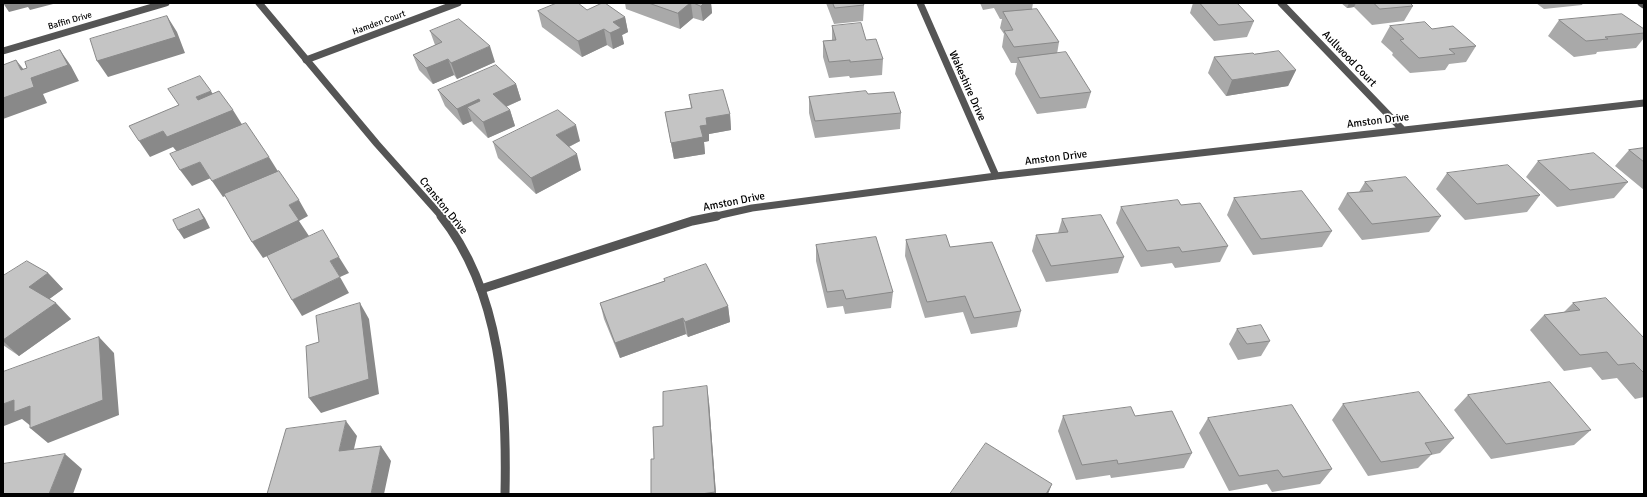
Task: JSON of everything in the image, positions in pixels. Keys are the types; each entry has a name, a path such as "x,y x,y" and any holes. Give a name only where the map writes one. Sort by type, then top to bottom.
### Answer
{"street":[{"name":"Baffin Drive","path":"3,51 166,3"},
{"name":"Cranston Drive","path":"259,3 441,217 459,241 481,289 490,317 499,357 504,404 506,457 505,494"},
{"name":"Hamden Court","path":"306,60 458,3"},
{"name":"Wakeshire Drive","path":"920,3 996,176"},
{"name":"Aullwood Court","path":"1282,3 1402,129"},
{"name":"Amston Drive","path":"481,289 692,221 752,208 996,176 1402,129 1644,103"}],"building":[{"path":"557,3 578,3 587,10 605,3 625,17 613,22 621,28 610,33 604,29 578,41 538,11"},
{"path":"649,3 690,3 678,13"},
{"path":"694,3 704,3 701,6"},
{"path":"833,3 863,3 864,5 835,8"},
{"path":"1200,3 1237,3 1254,21 1219,25"},
{"path":"1374,3 1410,3 1413,6 1380,9"},
{"path":"1037,9 1059,42 1014,47 1004,31 1013,30 1003,12"},
{"path":"1622,14 1644,29 1644,33 1605,37 1608,39 1586,41 1559,20"},
{"path":"167,16 176,37 97,61 90,39"},
{"path":"459,19 490,46 451,63 448,59 426,68 413,55 442,42 430,31"},
{"path":"1425,22 1432,29 1453,26 1476,46 1449,49 1455,54 1419,58 1400,40 1404,39 1390,26"},
{"path":"861,23 866,40 876,39 883,59 829,62 823,41 836,40 832,26"},
{"path":"60,50 68,65 31,78 34,87 3,98 3,65 16,60 21,70 27,68 25,62"},
{"path":"1279,51 1296,70 1232,80 1214,57 1254,54"},
{"path":"1066,52 1091,92 1040,98 1018,58"},
{"path":"496,65 516,84 493,94 510,110 483,122 467,107 480,101 479,99 457,109 438,90"},
{"path":"200,76 211,91 196,97 198,100 219,91 233,110 167,137 163,131 139,141 129,126 179,105 168,89"},
{"path":"723,90 730,114 706,118 707,125 700,126 703,137 671,143 665,112 692,108 689,95"},
{"path":"866,91 868,94 894,92 901,113 815,121 809,97"},
{"path":"558,110 576,125 556,135 577,154 531,178 493,142"},
{"path":"246,123 269,157 212,181 200,162 180,170 170,154"},
{"path":"1644,148 1644,162 1629,150"},
{"path":"1594,153 1628,182 1570,190 1538,161"},
{"path":"1508,165 1540,195 1477,204 1447,173"},
{"path":"279,171 299,200 289,205 299,220 252,242 224,194"},
{"path":"1406,177 1441,216 1372,224 1347,193 1373,191 1365,182"},
{"path":"1302,191 1332,231 1261,239 1234,198"},
{"path":"1178,200 1181,205 1200,203 1228,246 1182,252 1179,247 1147,251 1121,207"},
{"path":"199,209 204,219 178,230 173,220"},
{"path":"1101,215 1124,257 1051,266 1036,235 1068,232 1062,219"},
{"path":"323,230 339,257 330,261 340,277 292,300 267,256"},
{"path":"946,235 950,247 992,242 1021,311 974,318 965,296 927,302 906,240"},
{"path":"876,237 893,292 846,299 843,290 827,292 816,245"},
{"path":"27,261 48,273 29,287 56,303 3,340 3,276"},
{"path":"706,264 728,306 685,322 683,318 615,343 600,303 665,281 664,279"},
{"path":"1606,298 1644,338 1644,373 1634,363 1618,365 1607,352 1580,355 1544,315 1580,310 1573,303"},
{"path":"360,303 369,379 309,398 306,346 319,342 316,316"},
{"path":"1261,325 1270,341 1247,344 1237,329"},
{"path":"99,337 103,400 30,428 30,406 14,412 14,400 3,404 3,372"},
{"path":"1550,382 1591,430 1506,444 1468,395"},
{"path":"707,386 715,492 701,494 651,494 651,459 654,459 653,427 663,426 663,392"},
{"path":"1419,392 1454,438 1425,443 1432,454 1381,462 1343,404"},
{"path":"1292,405 1332,469 1283,477 1278,470 1239,476 1208,418"},
{"path":"1131,407 1135,416 1172,411 1192,453 1118,464 1117,460 1082,465 1063,416"},
{"path":"346,421 339,451 381,446 371,494 267,494 286,429"},
{"path":"986,443 1052,484 1046,494 950,494"},
{"path":"65,454 49,494 3,494 3,464"}]}
